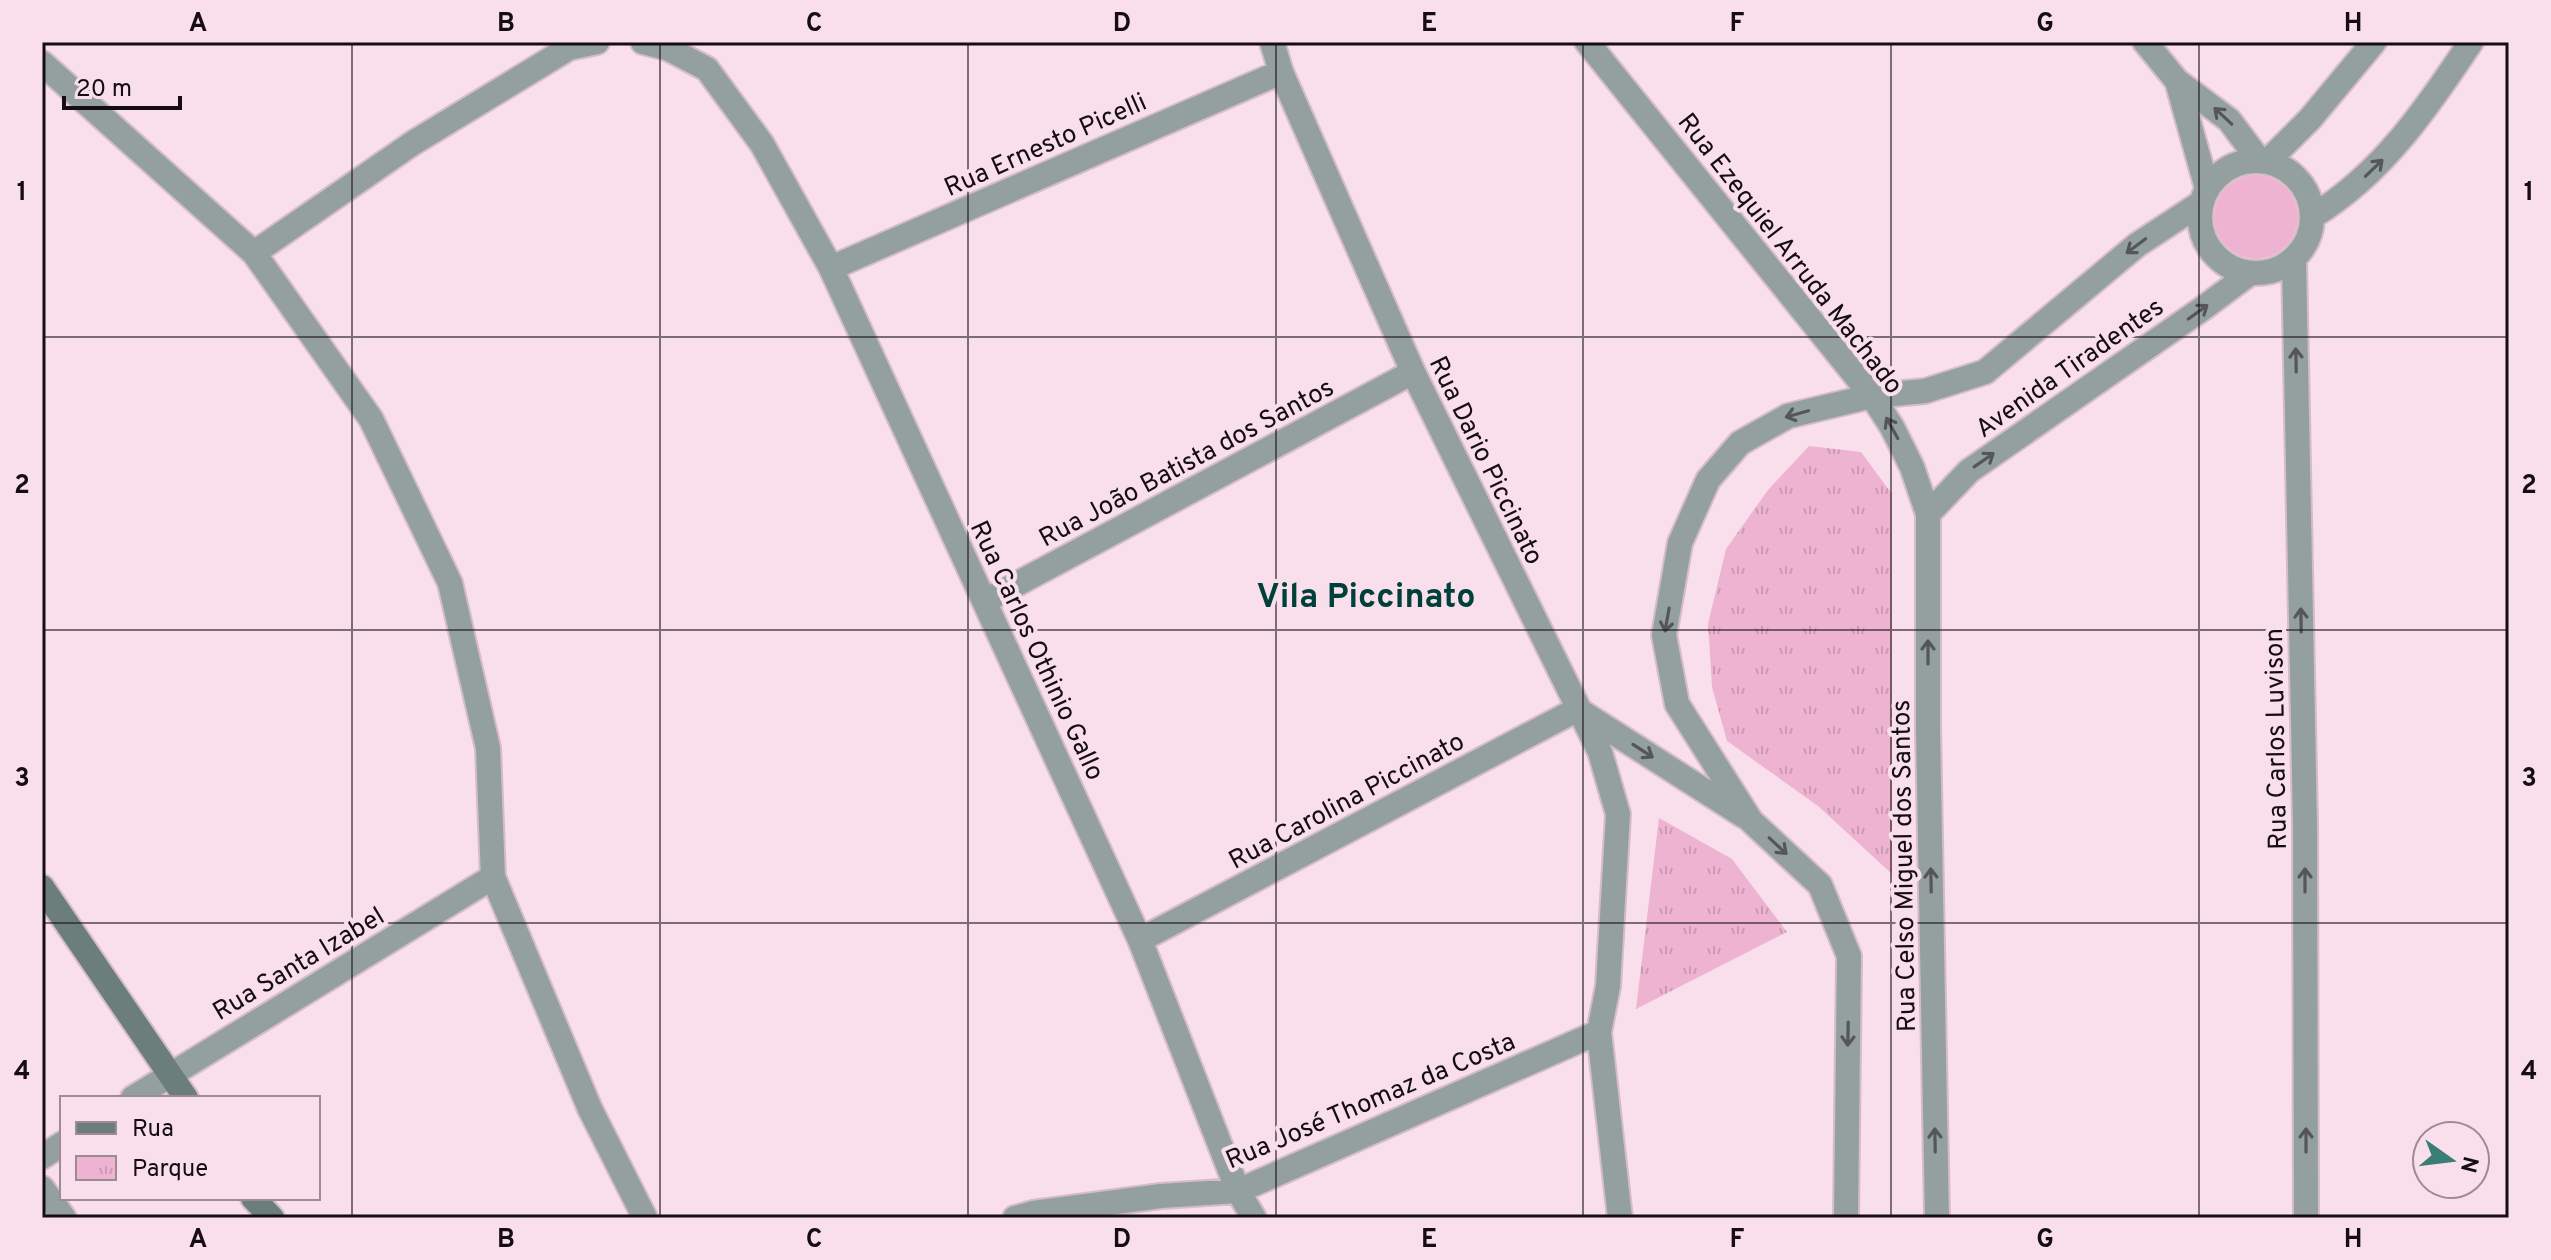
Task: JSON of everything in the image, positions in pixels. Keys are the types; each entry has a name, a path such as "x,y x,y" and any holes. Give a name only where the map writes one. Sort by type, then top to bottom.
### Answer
{"main road":[{"path":"42,887 185,1096"},
{"path":"255,1200 272,1218"}],"street":[{"path":"254,253 439,127 569,48 597,42"},
{"name":"Rua Carlos Othinio Gallo","path":"643,42 667,48 707,69 762,144 831,268 1140,940 1238,1191 1254,1218"},
{"name":"Rua Dario Piccinato","path":"1272,42 1281,72 1413,372 1600,752 1618,814 1608,986 1599,1032 1620,1218"},
{"name":"Rua Ezequiel Arruda Machado","path":"1587,42 1872,396 1912,467 1928,514"},
{"path":"2145,42 2177,81 2229,120 2264,160"},
{"path":"2264,160 2310,119 2374,42"},
{"path":"2313,216 2334,203 2377,166 2427,109 2471,42"},
{"path":"42,63 254,253 371,419 450,583 488,748 493,877 590,1109 645,1218"},
{"name":"Rua Ernesto Picelli","path":"831,268 1281,72"},
{"path":"2177,81 2204,195 2199,222 2205,241 2215,257 2231,268 2249,274 2265,273 2294,260 2304,247 2313,216 2310,197 2300,181 2285,168 2264,160 2239,162 2221,172 2204,195"},
{"name":"Avenida Tiradentes","path":"1872,396 1925,391 1985,372 2137,245 2204,195"},
{"name":"Rua Carlos Luvison","path":"2294,260 2305,809 2306,1218"},
{"name":"Avenida Tiradentes","path":"1928,514 1969,471 2249,274"},
{"name":"Rua João Batista dos Santos","path":"985,601 1413,372"},
{"path":"1751,821 1677,704 1664,635 1680,543 1708,480 1740,443 1788,416 1872,396"},
{"name":"Rua Celso Miguel dos Santos","path":"1928,514 1928,730 1937,1218"},
{"path":"1578,709 1751,821 1820,885 1849,956 1846,1218"},
{"name":"Rua Carolina Piccinato","path":"1140,940 1578,709"},
{"name":"Rua Santa Izabel","path":"136,1096 493,877"},
{"name":"Rua José Thomaz da Costa","path":"1015,1218 1161,1196 1238,1191 1599,1032"},
{"path":"42,1157 60,1145"},
{"path":"42,1188 64,1218"}],"green space":[{"path":"2256,175 2272,178 2286,187 2295,201 2298,217 2295,233 2286,247 2272,256 2256,259 2240,256 2226,247 2217,233 2214,217 2217,201 2226,187 2240,178"},
{"path":"1809,446 1861,452 1892,494 1892,874 1818,806 1727,741 1712,687 1708,624 1726,549 1768,490"},
{"path":"1659,818 1732,859 1787,932 1636,1009"}],"district":[{"name":"Vila Piccinato","path":"1366,595"}]}
